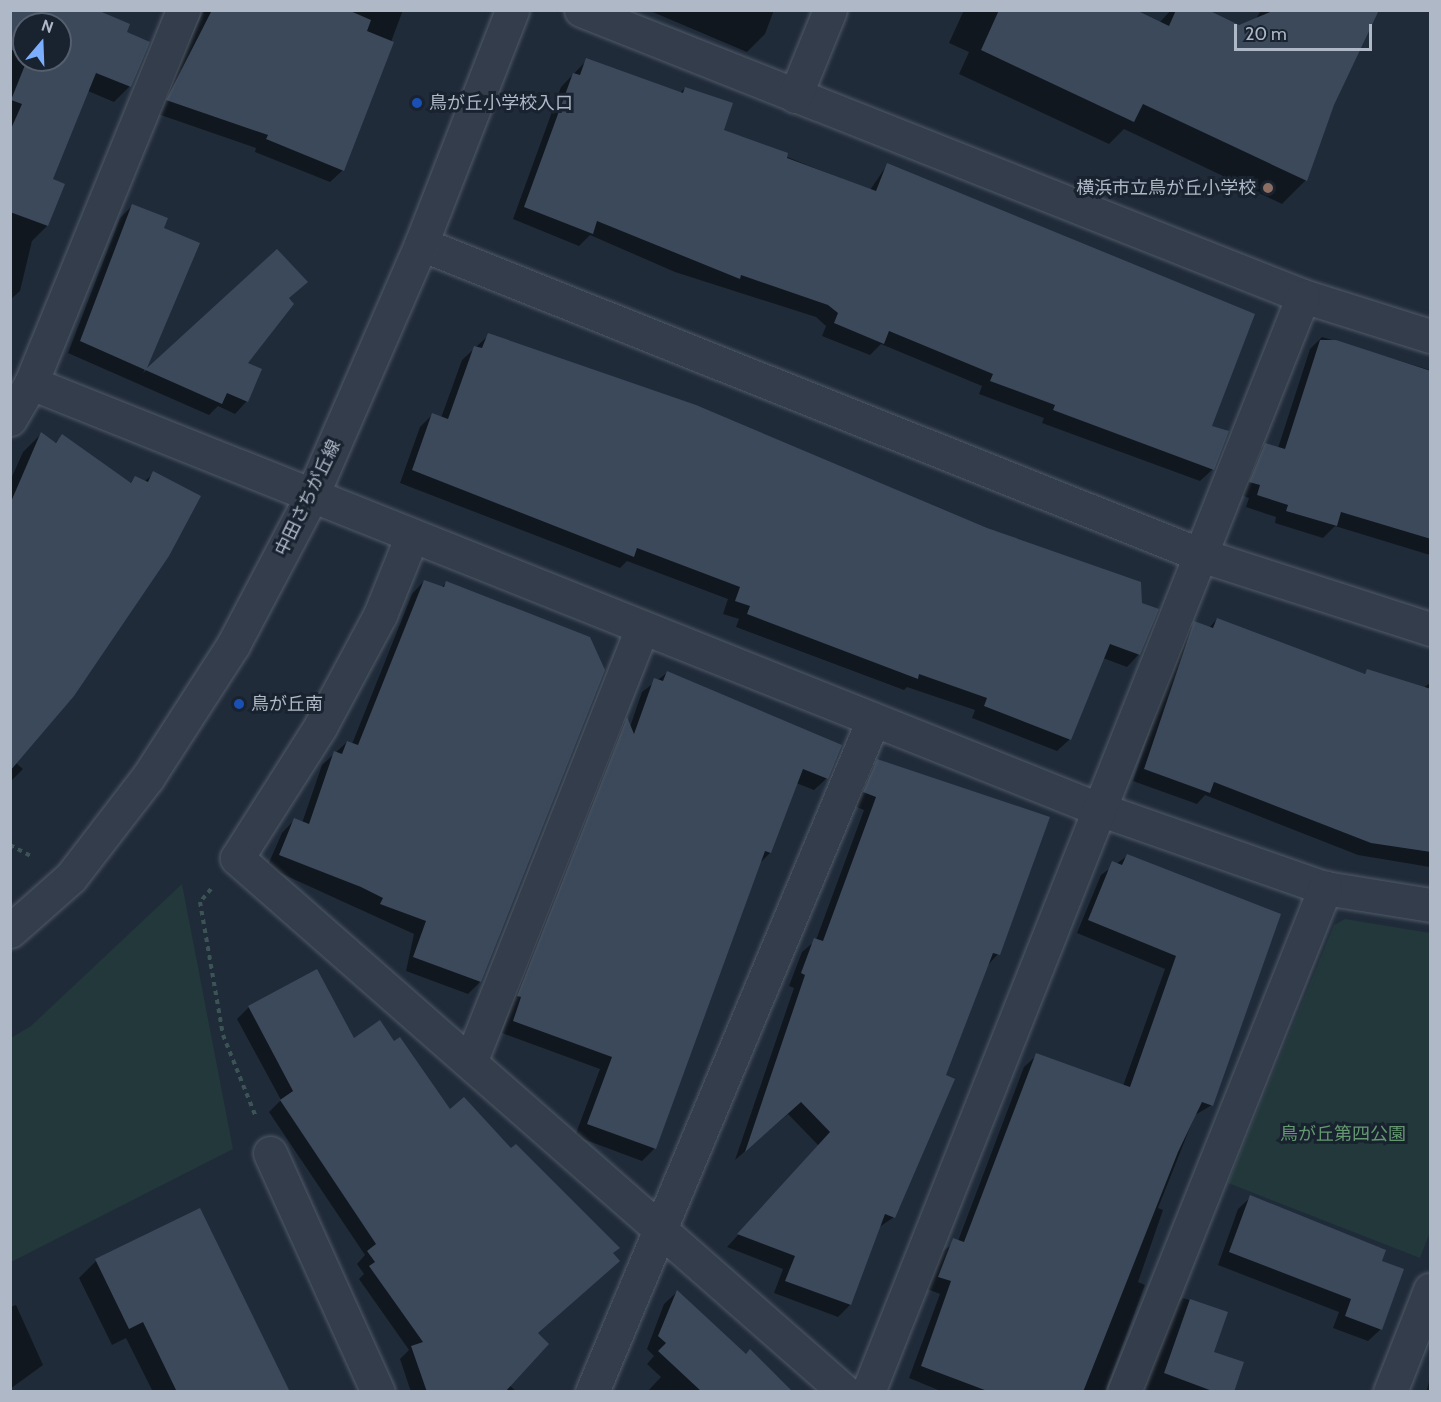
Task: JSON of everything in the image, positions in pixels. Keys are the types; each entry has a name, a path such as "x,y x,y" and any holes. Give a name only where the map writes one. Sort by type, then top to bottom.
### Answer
{"street":[{"path":"10,419 31,383 183,10"},
{"name":"中田さちが丘線","path":"10,931 71,877 148,777 233,645 312,495 421,244 512,10"},
{"path":"581,10 1303,296 1431,336"},
{"path":"795,96 830,10"},
{"path":"421,244 1201,555 1431,629"},
{"path":"868,1392 1096,808 1201,555 1303,296"},
{"path":"31,383 641,630 1096,808 1325,888 1431,905"},
{"path":"411,537 380,615 320,727 237,858 471,1060 845,1392"},
{"path":"471,1060 641,630"},
{"path":"592,1392 873,720"},
{"path":"1124,1392 1325,888"},
{"path":"270,1153 378,1392"},
{"path":"1390,1392 1431,1290"}],"path":[{"path":"237,858 200,902 223,1035 270,1153"}],"green space":[{"path":"182,884 233,1149 11,1262 11,1038 31,1026"},
{"name":"鳥が丘第四公園","path":"1345,919 1430,933 1430,1232 1420,1258 1228,1183 1334,925"}],"building":[{"path":"10,10 97,10 130,24 127,32 150,42 131,87 96,73 53,179 65,184 48,226 10,212 10,131 22,104 11,100 22,72 72,72 72,12 12,12 12,50 10,49"},
{"path":"212,10 348,10 371,20 367,31 394,42 344,171 266,139 268,135 166,100"},
{"path":"999,10 1136,10 1169,26 1176,10 1208,10 1239,25 1275,10 1379,10 1334,105 1307,181 1143,104 1134,122 981,50"},
{"path":"586,58 683,93 685,87 733,103 724,130 788,153 787,158 876,191 887,163 1255,314 1212,426 1229,431 1214,470 1053,410 1055,405 990,381 993,374 889,331 884,344 834,323 838,313 828,305 741,275 740,279 597,221 593,234 524,207 573,73 580,75"},
{"path":"132,204 168,218 164,228 200,243 147,368 277,249 308,282 289,298 294,304 248,363 262,369 248,402 227,393 222,404 80,341"},
{"path":"488,333 696,405 987,528 1141,582 1142,603 1159,609 1140,655 1110,644 1071,740 984,706 987,698 919,674 918,679 747,614 750,606 735,601 740,587 637,548 634,557 412,470 432,413 448,419 474,346 482,348"},
{"path":"1320,340 1336,340 1431,371 1431,539 1341,512 1337,526 1286,511 1288,505 1257,495 1260,485 1249,482 1265,443 1285,449"},
{"path":"41,432 56,443 62,434 131,483 135,476 148,482 153,471 201,496 169,556 74,696 10,771 10,504"},
{"path":"424,580 444,587 446,581 590,637 605,670 481,982 413,957 426,921 380,904 383,898 361,887 279,855 294,818 309,824 334,751 342,754 347,741 358,745"},
{"path":"1217,618 1365,674 1367,669 1431,689 1431,852 1371,843 1214,782 1210,793 1144,769 1194,621 1213,628"},
{"path":"667,671 842,745 828,779 803,769 771,853 765,851 656,1149 587,1124 612,1057 513,1021 521,997 517,996 627,717 634,734 654,678 663,681"},
{"path":"877,759 1050,817 1000,955 993,953 946,1075 955,1079 895,1218 885,1214 851,1305 785,1281 795,1256 737,1234 830,1132 801,1102 745,1152 805,975 801,973 814,938 823,941 876,797 863,792"},
{"path":"1127,854 1281,914 1213,1106 1202,1102 1178,1152 1083,1392 990,1392 921,1366 951,1281 938,1277 953,1238 964,1242 1036,1053 1130,1087 1176,956 1088,920 1112,861 1122,865"},
{"path":"317,969 354,1038 380,1020 394,1041 400,1037 450,1109 464,1097 511,1148 516,1144 620,1248 613,1253 620,1261 538,1333 549,1344 505,1392 427,1392 411,1346 423,1342 369,1266 375,1262 367,1251 376,1244 280,1100 293,1091 248,1006"},
{"path":"1250,1195 1386,1250 1382,1261 1404,1269 1382,1330 1345,1316 1351,1299 1229,1252"},
{"path":"200,1208 290,1392 177,1392 143,1322 129,1329 95,1259"},
{"path":"677,1290 746,1354 750,1349 793,1392 702,1392 658,1351 666,1343 658,1336"},
{"path":"1190,1299 1228,1312 1214,1352 1244,1362 1234,1392 1215,1392 1164,1373"}],"place":[{"name":"鳥が丘小学校入口","path":"417,103"},
{"name":"横浜市立鳥が丘小学校","path":"1268,188"},
{"name":"鳥が丘南","path":"239,704"}]}
